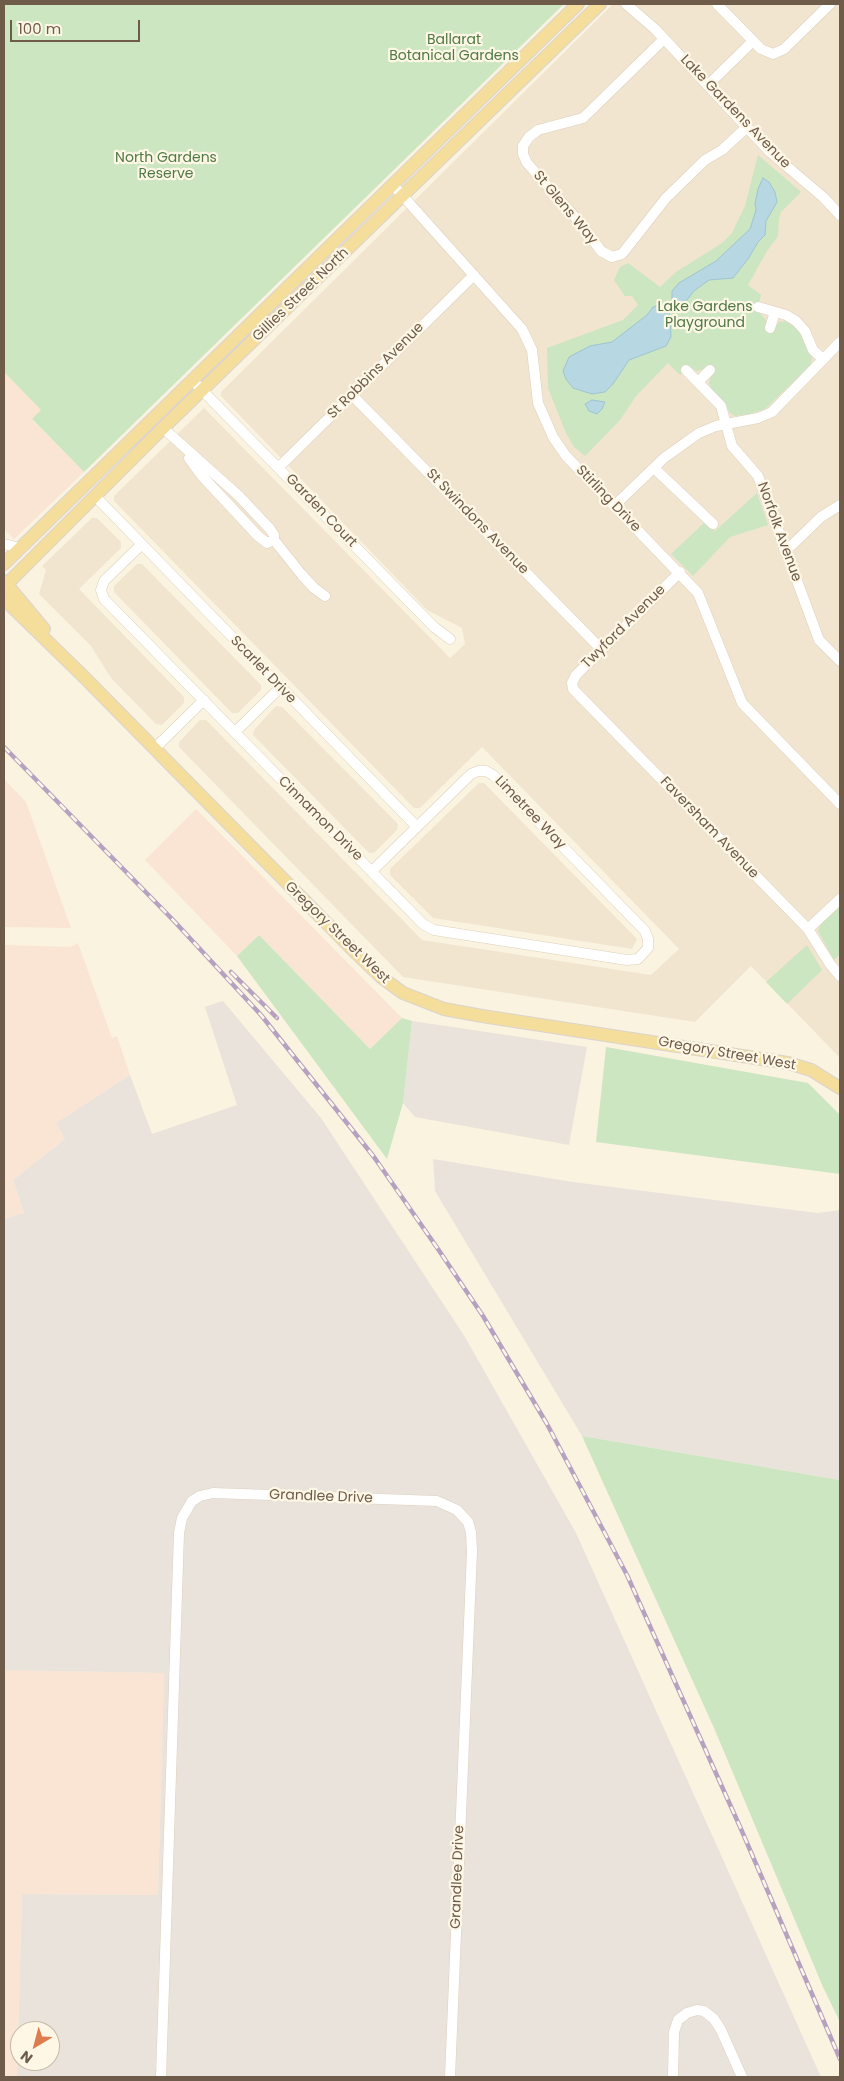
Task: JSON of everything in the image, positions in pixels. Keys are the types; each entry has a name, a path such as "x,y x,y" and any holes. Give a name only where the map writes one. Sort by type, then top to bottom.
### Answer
{"main road":[{"name":"Gillies Street North","path":"4,565 578,4"},
{"name":"Gillies Street North","path":"7,582 600,4"},
{"name":"Gregory Street West","path":"7,582 84,677"},
{"name":"Gregory Street West","path":"4,599 84,677 369,966 387,982 410,997 444,1009 472,1014 788,1063 810,1070 840,1088"}],"street":[{"name":"Lake Gardens Avenue","path":"626,4 654,28"},
{"name":"Lake Gardens Avenue","path":"636,4 654,28 774,156 823,197 840,215"},
{"path":"717,4 764,52 773,54 779,53 830,4"},
{"name":"St Glens Way","path":"664,39 586,115 577,121 538,130 529,136 523,146 524,157 530,166 603,252 612,257 624,253 666,198 705,160 722,150 747,127"},
{"path":"708,85 753,41"},
{"name":"Stirling Drive","path":"394,185 522,329 534,354 538,403 553,437 566,456 697,590 703,601 736,693 742,703 840,804"},
{"name":"St Robbins Avenue","path":"278,467 474,275"},
{"path":"758,307 788,316 798,323 806,334 812,349 823,359"},
{"path":"770,328 775,312"},
{"path":"614,506 664,458 699,434 726,423 758,418 772,412 839,345"},
{"name":"Norfolk Avenue","path":"686,370 721,406 732,446 760,479 784,549 819,640 840,661"},
{"path":"698,382 710,370"},
{"name":"Garden Court","path":"193,380 434,627 450,639"},
{"name":"St Swindons Avenue","path":"352,395 601,650"},
{"path":"163,428 239,496 268,526 274,533 274,540 310,583 325,596"},
{"path":"176,441 202,476 228,506 258,536 268,543 274,540"},
{"path":"654,468 713,524"},
{"name":"Scarlet Drive","path":"95,496 110,514 417,827"},
{"path":"228,506 239,496"},
{"path":"784,549 792,545 821,517 840,505"},
{"path":"83,508 98,508 110,514"},
{"path":"258,536 268,526"},
{"path":"4,544 20,548"},
{"name":"Cinnamon Drive","path":"141,545 104,580 101,590 102,595 422,924 434,930 627,960 638,959 647,951"},
{"path":"4,565 7,582"},
{"name":"Twyford Avenue","path":"572,684 576,675 680,572"},
{"name":"Faversham Avenue","path":"572,684 578,695 808,929 830,964 840,976"},
{"path":"235,732 280,688"},
{"path":"154,749 204,700"},
{"name":"Limetree Way","path":"372,871 472,773 481,770 490,773 645,930 648,939 647,951"},
{"path":"808,929 840,899"},
{"name":"Grandlee Drive","path":"161,2077 180,1533 182,1518 192,1501 200,1496 213,1493 438,1501 457,1510 468,1522 471,1532 472,1551 450,2077"},
{"path":"673,2077 674,2032 678,2020 686,2013 697,2010 704,2011 718,2024 742,2077"}],"shaded area":[{"path":"613,4 840,4 840,1058 751,966 695,1022 403,977 179,747 179,742 200,720 206,720 422,940 651,975 679,949 482,747 420,808 414,808 114,501 114,496 204,408 450,658 465,644 462,628 427,610 221,396 221,392"},
{"path":"4,372 41,410 32,420 84,472 14,539 4,529"},
{"path":"92,518 97,518 121,542 121,548 79,589 184,697 184,703 162,725 156,724 111,678 91,646 39,594 46,570 42,566"},
{"path":"137,564 142,564 261,685 261,690 238,713 232,713 114,592 114,586"},
{"path":"276,706 282,707 398,824 397,830 374,853 369,853 253,735 254,730"},
{"path":"4,779 26,802 71,928 4,927"},
{"path":"479,783 484,783 637,939 632,949 433,918 390,875 390,869"},
{"path":"196,809 402,1018 370,1049 259,935 237,956 145,860"},
{"path":"78,943 112,1038 117,1036 130,1075 56,1123 65,1139 13,1180 24,1213 4,1219 4,945 70,947"},
{"path":"223,1001 321,1118 465,1337 576,1533 821,2077 17,2077 17,2071 60,2071 60,2021 19,2021 22,1894 158,1895 164,1673 4,1670 4,1219 24,1213 13,1180 65,1139 56,1123 130,1075 152,1134 237,1105 205,1007"},
{"path":"412,1021 587,1047 569,1145 415,1117 403,1103"},
{"path":"433,1159 573,1182 817,1213 840,1210 840,1480 582,1436 435,1191"},
{"path":"4,1670 164,1673 158,1895 22,1894 19,2021 10,2021 10,2071 17,2071 17,2077 4,2077"}],"green space":[{"name":"North Gardens Reserve","path":"4,4 564,4 84,472 32,419 41,410 4,372"},
{"name":"Lake Gardens Playground","path":"758,155 801,192 781,212 778,236 767,251 748,285 761,295 759,303 760,313 774,330 779,322 785,321 798,329 812,356 811,365 765,409 735,416 730,413 725,404 712,390 709,383 711,376 704,369 697,371 689,367 680,375 668,363 636,396 620,420 585,456 574,447 566,433 548,388 547,348 623,320 638,305 632,296 625,296 614,280 620,267 628,263 660,287 676,272 722,243 732,233 745,206"},
{"path":"757,493 768,525 730,537 693,576 671,554 704,523 715,531"},
{"path":"840,906 840,954 834,960 818,931 820,925"},
{"path":"259,935 370,1049 402,1018 412,1021 403,1103 387,1159 237,956"},
{"path":"807,945 822,970 787,1004 766,982"},
{"path":"606,1047 808,1083 840,1115 840,1174 596,1142"},
{"path":"582,1436 840,1480 840,2022 823,1987 714,1728"}],"water":[{"path":"763,178 769,182 775,192 777,202 766,221 765,235 758,242 748,259 733,278 709,280 694,291 687,300 680,302 672,299 672,291 679,283 716,261 750,229 756,210 755,204 758,189"},
{"path":"660,305 667,308 670,316 671,337 666,346 629,360 613,384 605,392 592,394 573,388 563,371 569,357 590,346 612,342 647,315 653,307"},
{"path":"592,400 605,402 597,414 589,411 585,404"}],"railway":[{"path":"4,747 174,921 261,1015 374,1157 483,1316 547,1424 627,1575 741,1829 840,2059"},
{"path":"231,972 277,1018"}],"park label":[{"name":"Ballarat Botanical Gardens","path":"454,48"}]}
